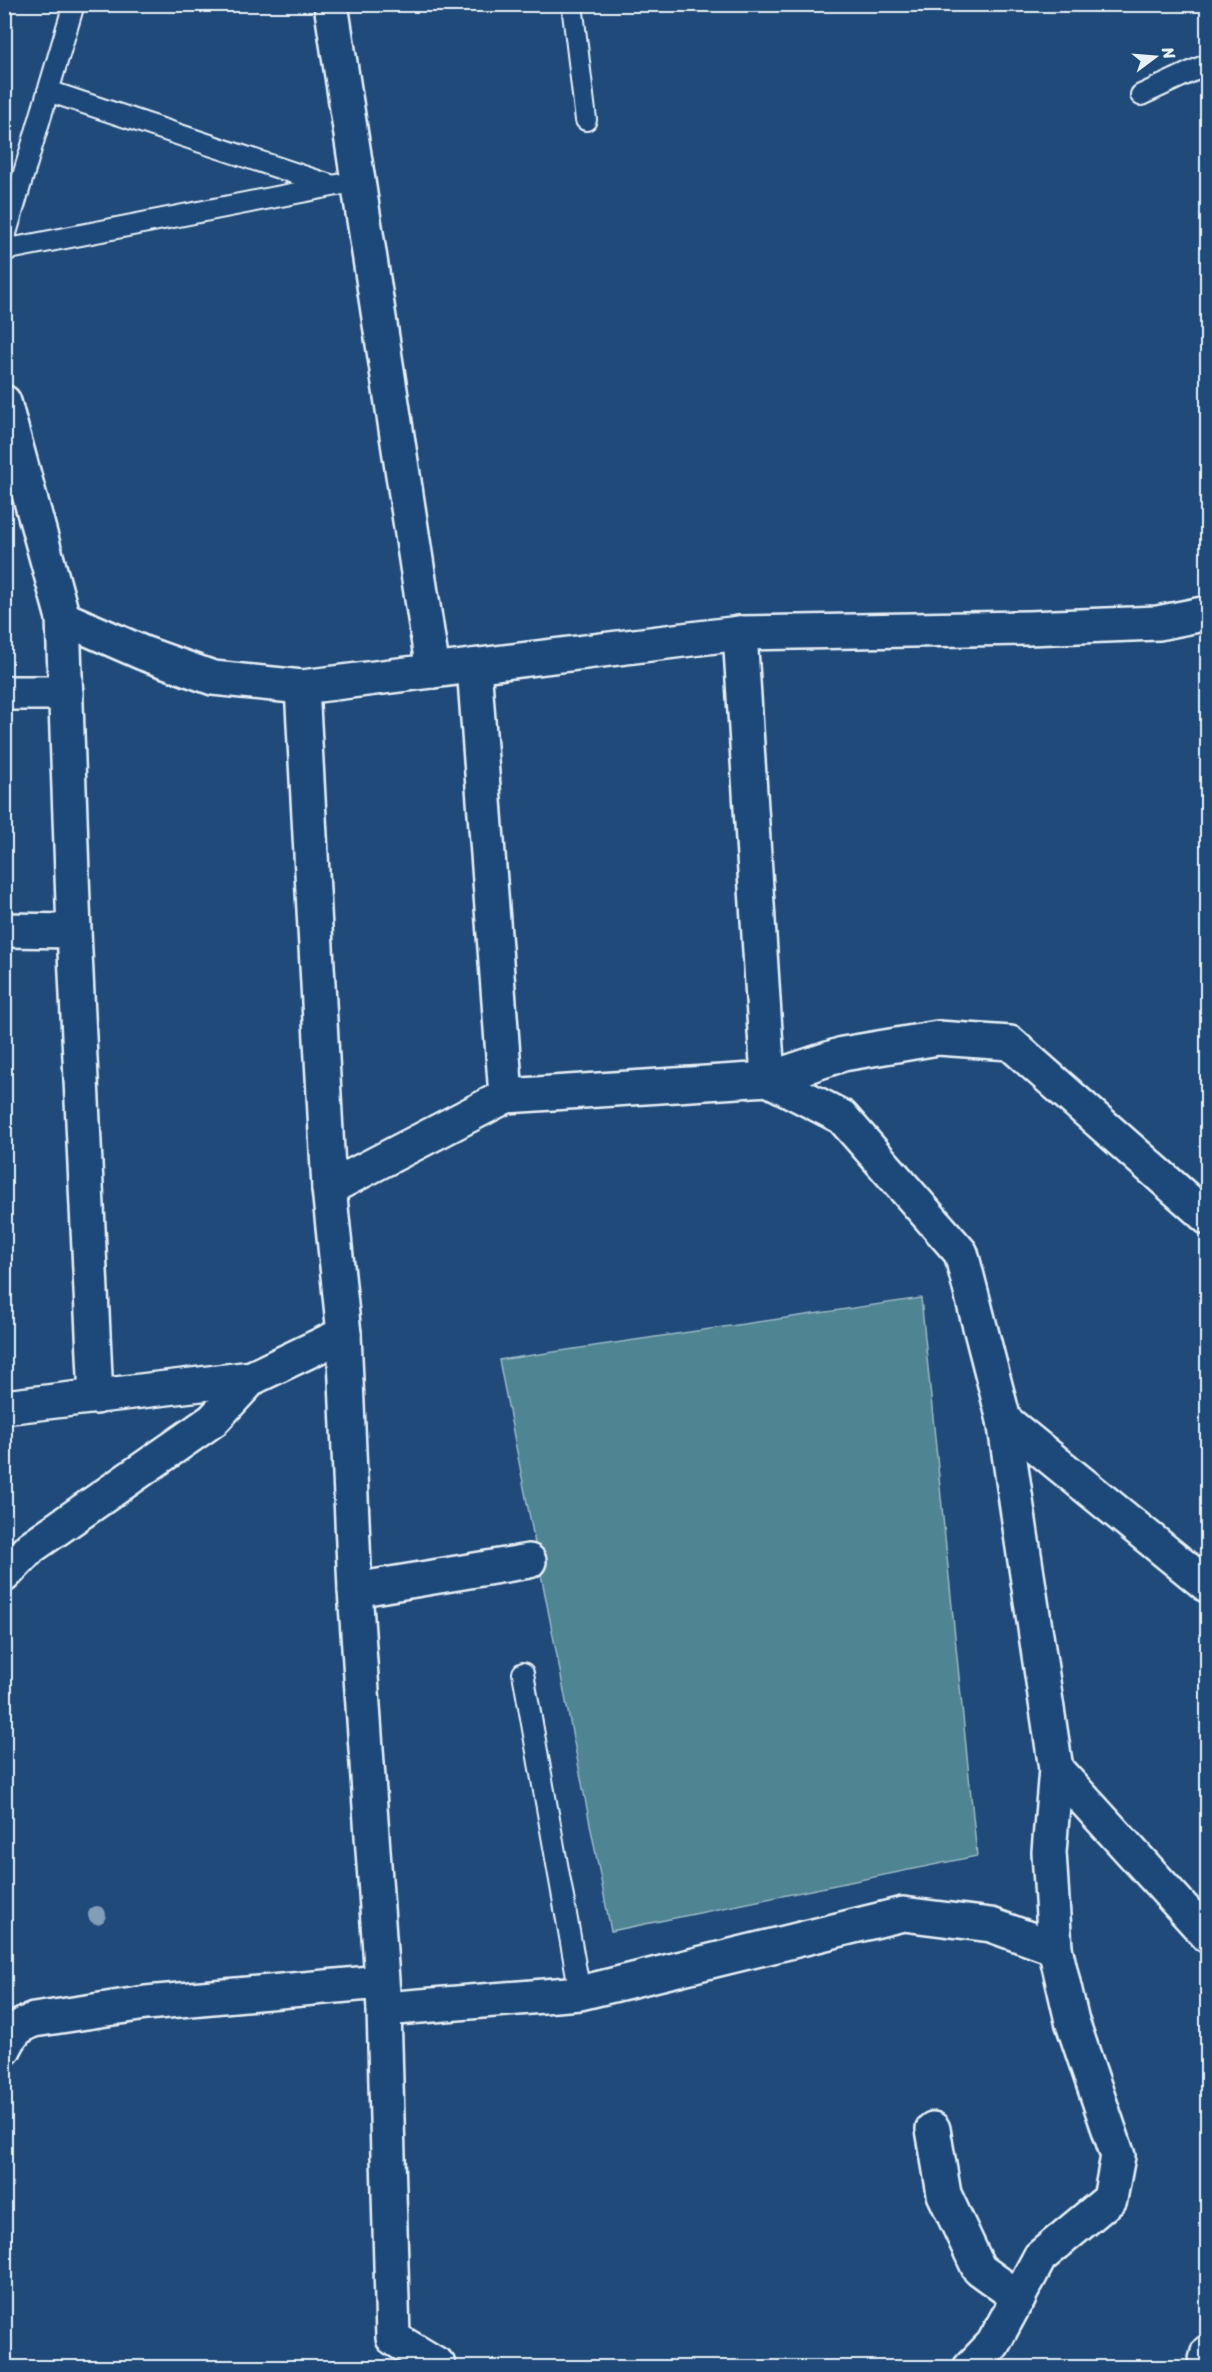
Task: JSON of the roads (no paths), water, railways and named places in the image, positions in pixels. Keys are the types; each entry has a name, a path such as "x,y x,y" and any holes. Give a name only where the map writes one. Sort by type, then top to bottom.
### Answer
{"street":[{"path":"331,4 346,183 433,671"},
{"path":"4,402 63,618 74,931 96,1397"},
{"path":"63,618 143,653 213,678 302,687 740,633 1028,628 1158,623 1208,613"},
{"path":"740,633 768,1079"},
{"path":"474,666 507,1096"},
{"path":"302,687 329,1188 344,1334 356,1590 383,1996 393,2338 438,2367"},
{"path":"4,693 66,693"},
{"path":"4,930 74,931"},
{"path":"329,1188 507,1096 768,1079 843,1054 938,1038 1010,1043 1208,1218"},
{"path":"768,1079 842,1117 961,1253 1004,1420 1056,1769 1049,1852 1055,1948 1072,2021 1118,2156 1110,2199 1041,2257 993,2344 970,2367"},
{"path":"4,1407 252,1378 344,1334"},
{"path":"4,1575 31,1547 213,1420 252,1378"},
{"path":"1004,1420 1208,1586"},
{"path":"356,1590 529,1561"},
{"path":"1056,1769 1208,1936"},
{"path":"4,2049 10,2036 21,2025 34,2020 146,2003 580,1993 903,1914 991,1925 1055,1948"},
{"path":"933,2129 944,2194 979,2269 1019,2298"},
{"path":"1204,2367 1208,2352"}],"lane":[{"path":"4,240 74,4"},
{"path":"572,4 586,120"},
{"path":"1141,95 1208,64"},
{"path":"48,91 346,183"},
{"path":"4,250 346,183"},
{"path":"523,1673 580,1993"}]}
